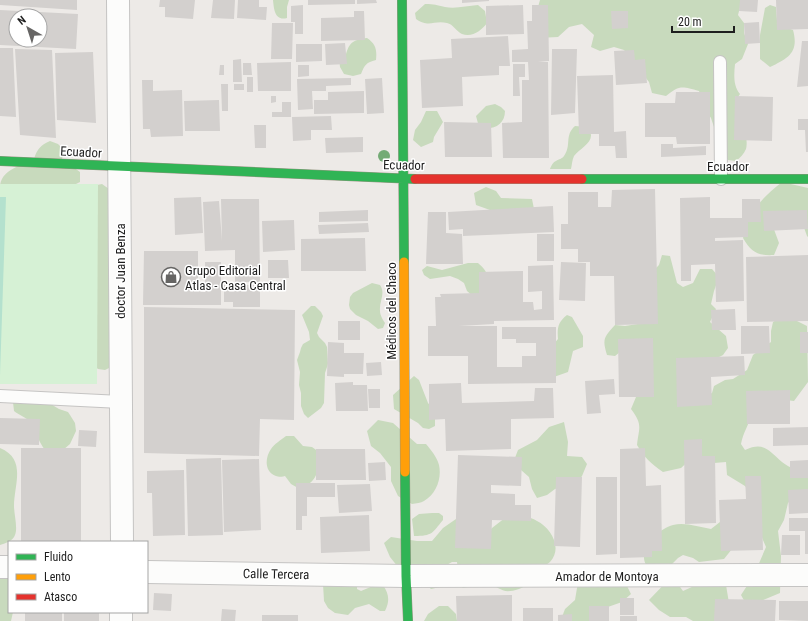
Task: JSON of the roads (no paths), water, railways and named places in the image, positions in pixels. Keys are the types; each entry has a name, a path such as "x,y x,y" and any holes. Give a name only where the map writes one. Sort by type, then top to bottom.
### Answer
{"street":[{"name":"doctor Juan Benza","path":"118,0 122,541"},
{"name":"Médicos del Chaco","path":"402,0 406,576 408,621"},
{"name":"Ecuador","path":"0,161 403,179 808,178"},
{"name":"Calle Tercera","path":"148,572 406,576"},
{"name":"Amador de Montoya","path":"406,576 808,575"}],"lane":[{"path":"720,62 721,179"},
{"path":"0,396 121,402"}],"place":[{"name":"Grupo Editorial Atlas - Casa Central","path":"171,277"}]}
